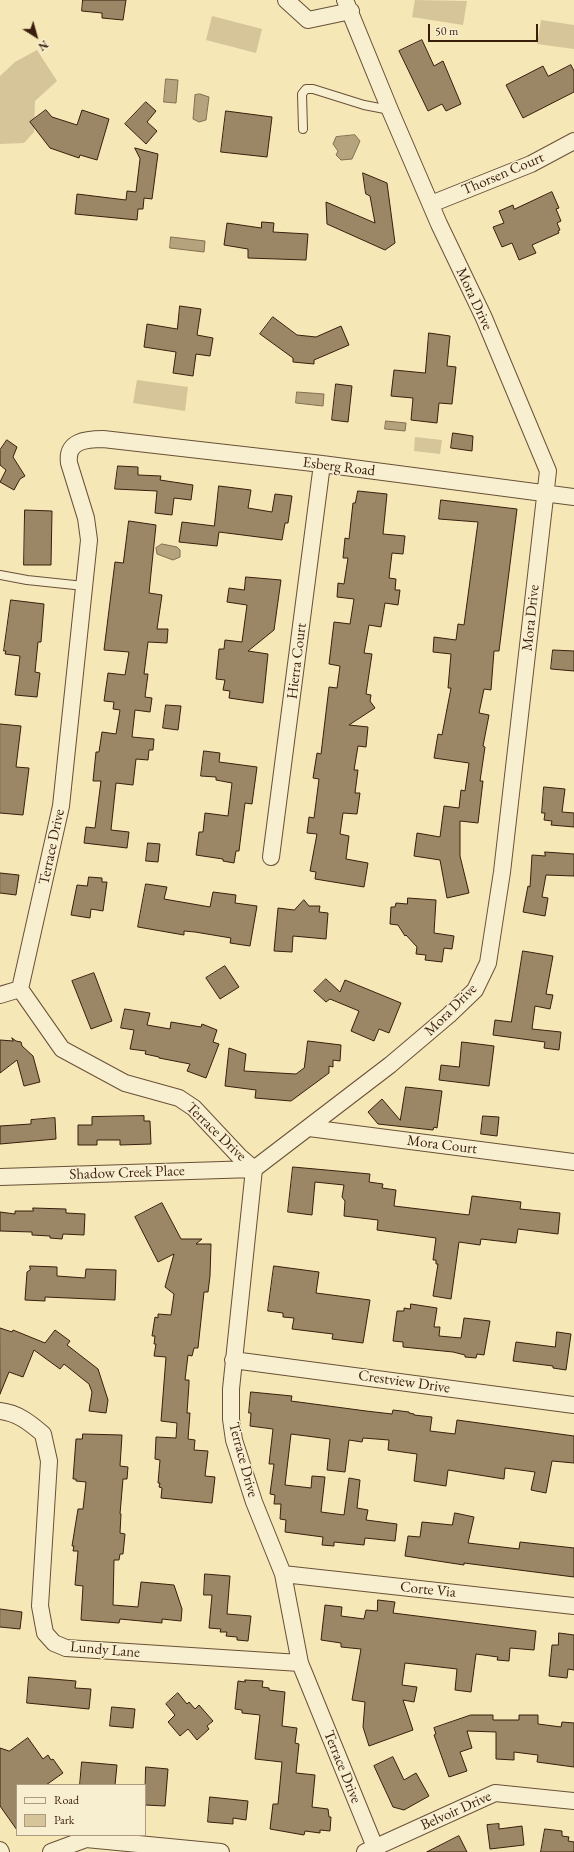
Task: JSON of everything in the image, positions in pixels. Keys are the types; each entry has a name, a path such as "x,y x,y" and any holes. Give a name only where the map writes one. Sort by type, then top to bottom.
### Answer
{"street":[{"path":"286,0 308,20 348,6"},
{"name":"Mora Drive","path":"254,1169 390,1065 450,1016 475,990 488,963 503,864 548,471 484,318 431,204 390,110 348,6"},
{"name":"Thorsen Court","path":"431,204 531,164 574,141"},
{"name":"Terrace Drive","path":"103,439 86,439 71,449 68,456 86,518 89,540 61,806 20,989 62,1049 124,1083 179,1098 194,1108 239,1156 254,1169 230,1389 231,1419 234,1440 254,1502 283,1574 300,1663 372,1851"},
{"name":"Esberg Road","path":"103,439 322,464 574,497"},
{"name":"Hierra Court","path":"271,857 322,464"},
{"path":"0,995 20,989"},
{"name":"Mora Court","path":"309,1128 574,1162"},
{"name":"Shadow Creek Place","path":"0,1177 254,1169"},
{"name":"Crestview Drive","path":"234,1360 574,1405"},
{"name":"Lundy Lane","path":"0,1411 12,1412 44,1434 48,1461 40,1606 45,1633 54,1643 66,1648 300,1663"},
{"name":"Corte Via","path":"283,1574 574,1606"},
{"name":"Belvoir Drive","path":"372,1851 494,1793 574,1800"},
{"path":"51,1852 86,1840 221,1852"}],"lane":[{"path":"303,129 302,94 306,89 313,89 364,105 390,110"},
{"path":"0,575 27,580 84,586"}],"green space":[{"path":"415,0 467,1 463,25 412,17"},
{"path":"212,16 262,29 256,53 206,40"},
{"path":"541,20 574,25 574,49 537,44"},
{"path":"37,50 57,81 35,101 34,132 24,143 0,144 0,76 15,62"},
{"path":"137,380 188,387 185,411 133,403"},
{"path":"415,437 442,440 440,454 414,451"}],"shaded area":[{"path":"166,79 178,80 176,103 164,102"},
{"path":"200,94 209,97 206,120 199,122 193,119 195,95"},
{"path":"355,135 360,141 352,159 341,160 336,155 338,151 333,144 336,137"},
{"path":"171,237 205,241 204,252 170,248"},
{"path":"297,392 324,394 323,406 296,403"},
{"path":"386,421 406,423 405,431 385,429"},
{"path":"162,544 177,547 180,550 180,557 173,560 157,554 156,548"}],"building":[{"path":"83,0 126,0 123,20 102,18 102,13 82,11"},
{"path":"422,40 434,66 443,61 461,104 446,111 442,104 428,111 399,51"},
{"path":"571,65 574,71 574,92 523,118 506,85 543,66 548,76"},
{"path":"146,102 156,111 147,122 157,131 146,144 125,124"},
{"path":"46,110 52,117 77,125 82,110 109,119 97,160 80,155 79,158 50,148 30,122"},
{"path":"226,111 272,117 267,157 221,152"},
{"path":"135,148 158,154 152,199 144,198 143,209 138,209 137,220 75,214 77,194 126,200 127,191 136,192 140,159"},
{"path":"363,173 387,183 395,243 385,250 327,224 326,202 375,223 370,196 366,194"},
{"path":"552,192 559,208 556,209 561,221 557,223 560,230 558,231 559,233 532,245 536,253 519,260 512,243 502,247 493,227 504,223 499,211 513,205 514,209"},
{"path":"262,222 274,223 273,232 308,234 306,260 248,258 248,249 224,245 227,223 261,228"},
{"path":"180,306 201,309 197,335 213,338 210,356 196,354 193,376 173,373 176,352 144,347 147,324 177,329"},
{"path":"273,317 297,335 316,337 341,326 349,345 314,360 314,364 293,362 293,358 260,334"},
{"path":"429,333 450,336 447,366 456,367 452,404 439,403 437,423 411,420 413,398 391,396 394,370 425,373"},
{"path":"336,384 352,386 348,422 332,420"},
{"path":"453,433 473,436 472,451 451,448"},
{"path":"7,440 17,447 13,457 25,476 20,479 14,490 0,482 6,470 0,465 0,450"},
{"path":"118,466 138,467 138,475 161,476 160,480 193,485 191,500 174,498 172,515 155,513 157,491 115,489"},
{"path":"219,486 251,490 248,508 272,512 275,494 292,496 288,523 285,523 282,540 219,532 217,546 179,542 182,522 214,526"},
{"path":"358,491 387,494 383,534 405,536 403,554 392,553 389,578 396,579 395,590 400,590 398,605 385,603 381,627 369,625 364,653 372,654 366,694 371,695 370,701 375,708 349,725 368,727 366,747 358,746 354,770 358,770 355,793 360,793 357,814 343,813 340,834 349,836 346,859 368,863 364,887 315,879 316,872 310,871 317,834 307,833 309,817 314,818 319,779 313,778 317,753 321,754 329,687 337,688 340,666 329,664 334,622 350,624 354,599 337,597 338,583 344,584 348,558 343,558 345,538 349,539 353,503 355,503"},
{"path":"441,500 517,509 499,651 494,651 491,690 484,689 479,713 489,715 483,746 485,747 480,781 483,781 478,823 460,821 460,856 469,893 447,898 440,860 414,856 417,833 440,837 444,806 459,808 461,790 465,791 469,763 434,758 438,734 442,735 451,688 448,688 451,654 433,652 434,637 456,640 458,624 464,625 478,522 439,519"},
{"path":"25,510 52,511 51,565 24,565"},
{"path":"129,521 156,525 149,593 162,595 157,629 168,629 167,643 148,642 144,674 148,674 145,697 152,698 150,712 135,710 132,737 154,739 153,750 149,750 148,760 136,759 133,785 116,783 111,830 129,832 127,848 84,843 86,827 95,828 101,781 93,781 96,752 99,752 102,732 116,734 120,710 113,709 114,702 104,701 108,673 125,675 129,652 104,650 115,562 123,563"},
{"path":"246,577 281,580 274,630 248,651 268,654 263,703 229,698 230,691 223,690 225,680 216,679 219,649 224,649 225,640 242,642 247,605 227,602 229,588 244,590"},
{"path":"11,600 44,604 41,642 38,642 35,672 40,673 37,697 15,695 20,656 5,654 6,651 4,651"},
{"path":"553,650 574,651 574,671 551,669"},
{"path":"166,705 181,706 178,730 163,728"},
{"path":"0,724 21,726 16,767 29,768 23,815 0,813"},
{"path":"204,751 220,753 219,762 257,767 252,804 245,803 239,851 236,851 234,863 223,861 223,859 196,855 199,832 203,832 205,813 228,816 232,783 216,780 216,777 201,776"},
{"path":"544,787 565,789 562,812 574,813 574,827 551,825 552,821 544,820 545,813 542,813"},
{"path":"148,843 160,844 158,862 146,861"},
{"path":"545,852 574,854 574,876 546,875 542,897 548,898 545,916 523,912 528,886 530,887 532,855 545,856"},
{"path":"0,873 19,875 16,895 0,893"},
{"path":"89,877 102,878 102,882 107,882 103,911 91,909 90,918 71,915 77,885 87,886"},
{"path":"146,884 167,887 164,899 210,907 213,892 236,895 235,903 257,906 250,946 230,943 231,938 184,931 184,935 138,927"},
{"path":"408,898 436,900 434,933 454,936 452,949 444,948 442,962 425,960 426,955 416,954 417,947 406,935 405,936 398,925 390,924 391,907 395,907 396,903 407,904"},
{"path":"304,900 309,906 320,906 319,912 328,913 326,939 293,936 292,952 274,951 278,908 294,910"},
{"path":"523,951 553,956 546,994 553,995 550,1009 535,1006 532,1029 561,1032 559,1050 544,1048 545,1042 493,1035 495,1020 511,1022"},
{"path":"225,966 239,987 220,999 206,978"},
{"path":"94,973 112,1021 91,1029 72,981"},
{"path":"326,979 340,992 345,980 401,1003 389,1033 379,1029 374,1041 351,1031 359,1011 330,999 326,1002 314,991"},
{"path":"125,1009 150,1013 147,1025 170,1029 171,1022 201,1027 202,1024 217,1030 213,1042 219,1044 206,1078 187,1071 190,1064 145,1054 146,1051 130,1049 134,1030 121,1028"},
{"path":"12,1038 21,1042 22,1046 33,1056 40,1082 24,1086 17,1060 0,1073 0,1040 13,1041"},
{"path":"308,1041 341,1045 340,1061 333,1060 333,1067 329,1066 329,1073 291,1101 255,1098 256,1090 225,1086 229,1048 246,1054 244,1071 296,1074 304,1068"},
{"path":"462,1042 494,1046 489,1086 439,1080 441,1065 459,1067"},
{"path":"406,1087 442,1091 437,1128 434,1127 433,1130 378,1124 368,1112 382,1099 400,1120"},
{"path":"144,1116 144,1121 150,1121 151,1144 120,1145 120,1140 97,1140 97,1145 78,1145 78,1125 92,1125 92,1117"},
{"path":"483,1116 499,1117 497,1136 481,1134"},
{"path":"55,1118 56,1139 0,1144 0,1126 31,1124 31,1120"},
{"path":"293,1167 370,1174 369,1182 383,1184 382,1188 396,1190 394,1206 469,1215 472,1196 521,1202 520,1209 560,1213 558,1234 518,1229 516,1243 481,1239 480,1245 459,1242 451,1299 433,1296 438,1264 436,1264 436,1260 433,1260 436,1238 377,1230 378,1220 344,1216 345,1201 342,1197 344,1185 315,1182 312,1215 288,1212"},
{"path":"162,1203 181,1239 202,1239 196,1244 211,1244 208,1292 204,1292 198,1348 194,1348 192,1356 188,1355 185,1380 189,1380 187,1413 190,1413 188,1439 195,1440 194,1450 208,1451 205,1476 215,1477 212,1503 161,1498 162,1488 159,1487 160,1483 158,1483 160,1460 155,1459 156,1437 176,1438 177,1423 161,1421 166,1357 154,1356 156,1344 154,1344 155,1336 152,1336 155,1317 158,1318 158,1314 171,1315 174,1294 165,1287 174,1254 158,1262 135,1217"},
{"path":"33,1208 66,1209 66,1213 85,1214 84,1235 63,1234 62,1239 50,1238 50,1236 32,1235 32,1232 0,1231 0,1212 15,1214 15,1211 33,1211"},
{"path":"30,1266 57,1267 57,1276 85,1278 86,1269 116,1270 115,1300 45,1297 45,1301 25,1300 27,1272 30,1270"},
{"path":"274,1266 319,1272 316,1293 370,1300 363,1343 332,1339 333,1334 292,1329 294,1318 283,1317 283,1313 268,1311"},
{"path":"411,1304 437,1308 434,1327 440,1327 439,1336 461,1338 464,1318 490,1321 484,1355 477,1354 476,1358 465,1357 465,1355 453,1352 403,1347 403,1342 393,1341 397,1311 404,1311 404,1308 410,1309"},
{"path":"0,1328 12,1332 13,1330 45,1343 55,1330 70,1341 67,1345 98,1369 108,1400 106,1413 89,1411 92,1392 89,1384 64,1364 60,1369 34,1350 23,1377 9,1372 0,1394"},
{"path":"557,1332 571,1334 566,1370 553,1368 553,1366 513,1361 516,1342 555,1347"},
{"path":"251,1392 292,1396 291,1401 392,1414 393,1410 409,1412 414,1415 432,1417 430,1431 455,1434 457,1420 574,1436 574,1463 552,1461 546,1493 531,1490 535,1472 505,1468 504,1479 448,1470 446,1486 414,1481 417,1454 388,1450 389,1440 363,1438 362,1442 349,1440 345,1472 327,1470 330,1439 291,1434 285,1485 311,1488 312,1476 325,1477 321,1512 344,1515 349,1478 360,1480 357,1508 368,1510 366,1520 397,1524 395,1541 365,1538 364,1545 334,1542 334,1546 322,1545 323,1537 285,1532 286,1520 280,1519 281,1504 274,1504 275,1495 270,1494 274,1464 269,1464 273,1429 250,1426 251,1413 249,1413"},
{"path":"83,1434 122,1435 120,1466 128,1467 127,1479 123,1479 120,1514 120,1533 125,1534 123,1554 120,1554 119,1560 114,1560 113,1605 138,1607 141,1582 174,1585 182,1609 181,1621 162,1619 162,1623 120,1619 119,1623 81,1620 83,1586 75,1585 78,1551 73,1551 74,1546 72,1546 78,1509 83,1509 86,1482 76,1481 76,1479 73,1479 76,1439 82,1439"},
{"path":"455,1513 474,1517 468,1543 519,1549 520,1542 574,1548 574,1577 464,1563 464,1565 405,1556 408,1536 420,1537 422,1522 452,1525"},
{"path":"205,1574 230,1576 227,1614 251,1616 248,1641 237,1640 237,1637 226,1636 227,1632 220,1632 221,1629 209,1628 212,1595 204,1595"},
{"path":"378,1600 395,1602 393,1613 536,1631 534,1650 510,1648 509,1661 497,1660 498,1657 476,1654 471,1692 455,1690 457,1669 405,1663 402,1685 417,1687 414,1702 403,1700 413,1730 369,1746 363,1727 365,1702 352,1700 361,1649 341,1647 341,1643 321,1640 325,1605 342,1607 341,1616 364,1619 366,1610 377,1611"},
{"path":"0,1609 22,1612 20,1629 0,1627"},
{"path":"559,1633 574,1635 574,1670 568,1669 567,1678 549,1676 552,1645 558,1645"},
{"path":"29,1677 76,1681 75,1688 91,1689 89,1709 27,1703"},
{"path":"245,1680 263,1681 262,1687 269,1688 269,1690 285,1692 282,1726 297,1728 295,1743 299,1744 296,1773 315,1775 312,1807 328,1809 329,1817 331,1817 330,1831 320,1830 320,1833 305,1831 304,1835 270,1829 273,1804 278,1804 282,1762 255,1759 260,1715 242,1713 242,1710 235,1709 238,1681 245,1682"},
{"path":"178,1693 187,1704 189,1702 195,1709 199,1705 213,1721 207,1726 209,1729 197,1740 188,1729 180,1736 168,1722 175,1715 166,1704"},
{"path":"112,1707 135,1709 133,1728 110,1726"},
{"path":"471,1715 493,1715 493,1720 519,1720 519,1715 538,1715 538,1724 561,1727 562,1722 574,1723 574,1767 537,1762 538,1755 514,1752 514,1760 496,1759 496,1732 467,1731 472,1748 460,1752 467,1771 449,1777 434,1735 436,1734 434,1728"},
{"path":"28,1738 43,1759 48,1755 51,1760 53,1759 63,1773 47,1784 16,1784 16,1829 0,1806 0,1748 9,1751"},
{"path":"393,1757 404,1780 416,1773 429,1796 404,1810 393,1807 374,1766"},
{"path":"82,1762 117,1765 115,1784 80,1784"},
{"path":"146,1767 168,1769 165,1806 146,1805"},
{"path":"210,1797 248,1801 246,1820 233,1818 233,1824 208,1822"},
{"path":"499,1824 499,1829 522,1826 524,1845 490,1849 487,1825"},
{"path":"545,1829 562,1831 562,1836 569,1837 568,1841 574,1842 574,1852 541,1852"},
{"path":"459,1836 467,1852 427,1852"}]}
